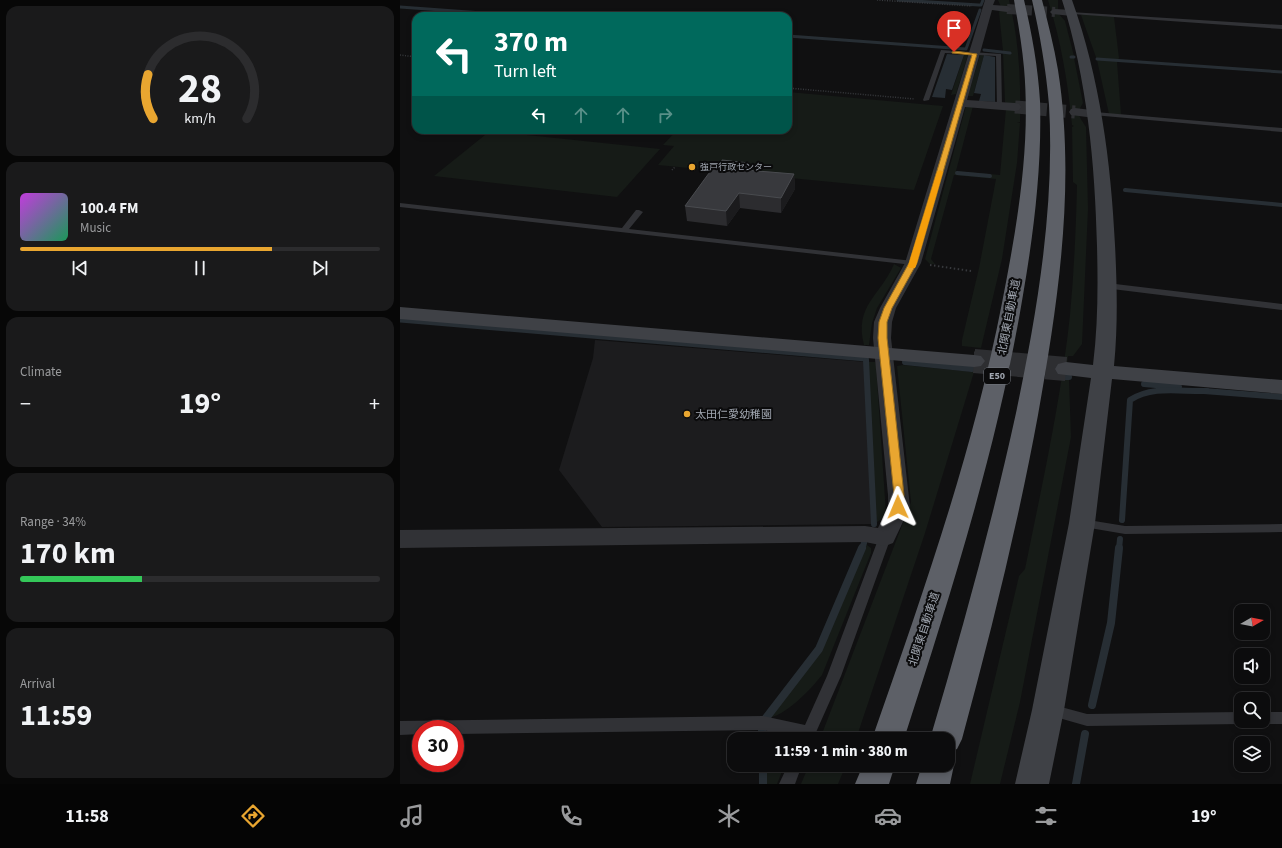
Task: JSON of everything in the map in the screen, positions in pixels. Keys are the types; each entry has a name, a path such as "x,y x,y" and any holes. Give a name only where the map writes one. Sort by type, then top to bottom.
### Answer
{"highway":[{"path":"948,732 1000,539 1029,407 1045,309 1054,231 1057,166 1057,115 1052,67 1037,0"},
{"name":"北関東自動車道","path":"890,732 956,528 991,405 1011,311 1032,165 1034,114 1031,64 1025,22 1013,4"},
{"path":"872,784 876,772"},
{"path":"933,784 936,772"}],"street":[{"path":"400,539 865,534 885,537 898,507 899,495 885,353 882,338 883,322 888,308 913,263 989,4 1013,4"},
{"path":"1032,784 1048,710 1082,523 1099,387 1103,372 1107,286 1107,235 1085,113 1089,76 1064,8"},
{"path":"960,102 1015,107"},
{"path":"400,313 974,361"},
{"path":"1066,369 1282,387"}],"lane":[{"path":"1064,8 1282,27"},
{"path":"926,100 943,52 999,55 1000,106"},
{"path":"1085,113 1282,130"},
{"path":"400,205 913,263"},
{"path":"623,231 639,212"},
{"path":"1107,286 1282,307"},
{"path":"1082,523 1125,530 1282,528"},
{"path":"810,732 834,676 885,537"},
{"path":"1048,710 1087,720 1234,718"},
{"path":"1270,718 1282,718"},
{"path":"400,728 763,723 794,732"},
{"path":"787,784 792,772"}],"path":[{"path":"877,0 989,4"},
{"path":"400,55 412,56"},
{"path":"792,88 926,100"},
{"path":"672,170 675,167"},
{"path":"913,263 971,271"}],"shaded area":[{"path":"998,0 1009,0 1015,30 1019,60 1020,91 1020,122 1017,122 1020,123 1017,163 1002,259 981,348 962,346 962,340 979,268 996,179 954,175 931,259 935,264 930,264 925,259 966,106 973,106 956,171 1000,175 1006,109 1008,105 1005,102 1003,53 1010,52 1003,51 999,12 1001,7"},
{"path":"1048,0 1058,0 1058,13 1065,21 1074,56 1071,58 1074,58 1083,103 1079,115 1086,127 1088,209 1082,344 1073,356 1068,356 1065,380 1069,380 1071,437 1020,702 1000,784 970,784 1019,576 1025,569 1062,379 1070,315 1075,250 1077,185 1073,182 1072,127 1074,126 1072,125 1060,46"},
{"path":"1085,14 1114,17 1119,58 1117,62 1121,114 1109,114 1097,60 1081,15"},
{"path":"947,54 964,55 952,90 946,89 945,98 932,97"},
{"path":"964,55 968,55 956,94 951,95"},
{"path":"980,55 984,55 973,96 968,96"},
{"path":"984,55 995,57 995,102 979,101 981,94 974,93"},
{"path":"792,92 943,106 914,190 658,165 674,146 663,145 673,134 792,134"},
{"path":"486,134 518,134 660,149 617,197 434,176"},
{"path":"894,264 901,268 877,308 872,323 869,345 864,345 862,320 865,310"},
{"name":"太田仁愛幼稚園","path":"595,340 866,362 874,524 602,527 559,470 593,358"},
{"path":"866,362 875,362 876,365 886,514 874,524"},
{"path":"903,365 974,372 925,533 858,732 823,732 911,502 897,366"},
{"path":"864,543 871,548 871,553 822,675 797,702 781,713 773,717 766,718 819,649"},
{"path":"763,772 781,772 777,784 763,784"},
{"path":"806,772 843,772 838,784 801,784"}],"building":[{"path":"722,160 749,163 745,170 794,174 781,198 739,193 726,211 685,206 712,169 717,169"}],"waterway":[{"path":"898,0 979,5 981,5 983,0"},
{"path":"400,7 469,12"},
{"path":"792,36 966,49 980,10"},
{"path":"984,50 1010,53"},
{"path":"1097,59 1282,72"},
{"path":"957,173 990,176"},
{"path":"1125,190 1282,205"},
{"path":"400,320 866,360"},
{"path":"866,360 874,524"},
{"path":"905,362 972,369"},
{"path":"1144,384 1179,387"},
{"path":"1122,520 1130,400 1148,392 1167,390 1207,391"},
{"path":"1204,391 1282,397"},
{"path":"1119,549 1120,539"},
{"path":"862,549 864,543"},
{"path":"766,718 819,649 862,548"},
{"path":"1092,705 1111,623 1119,548"},
{"path":"1076,784 1085,734"},
{"path":"763,772 763,784"}],"tunnel":[{"path":"1007,9 1055,12"},
{"path":"1015,107 1075,112"},
{"path":"976,361 974,361 1066,369"}],"slow traffic":[{"path":"912,266 940,172"}],"place":[{"name":"強戸行政センター","path":"692,167"},
{"name":"太田仁愛幼稚園","path":"687,414"}],"route":[{"path":"898,507 899,495 885,353 882,338 883,322 888,308 913,263 974,54 954,52"}]}
